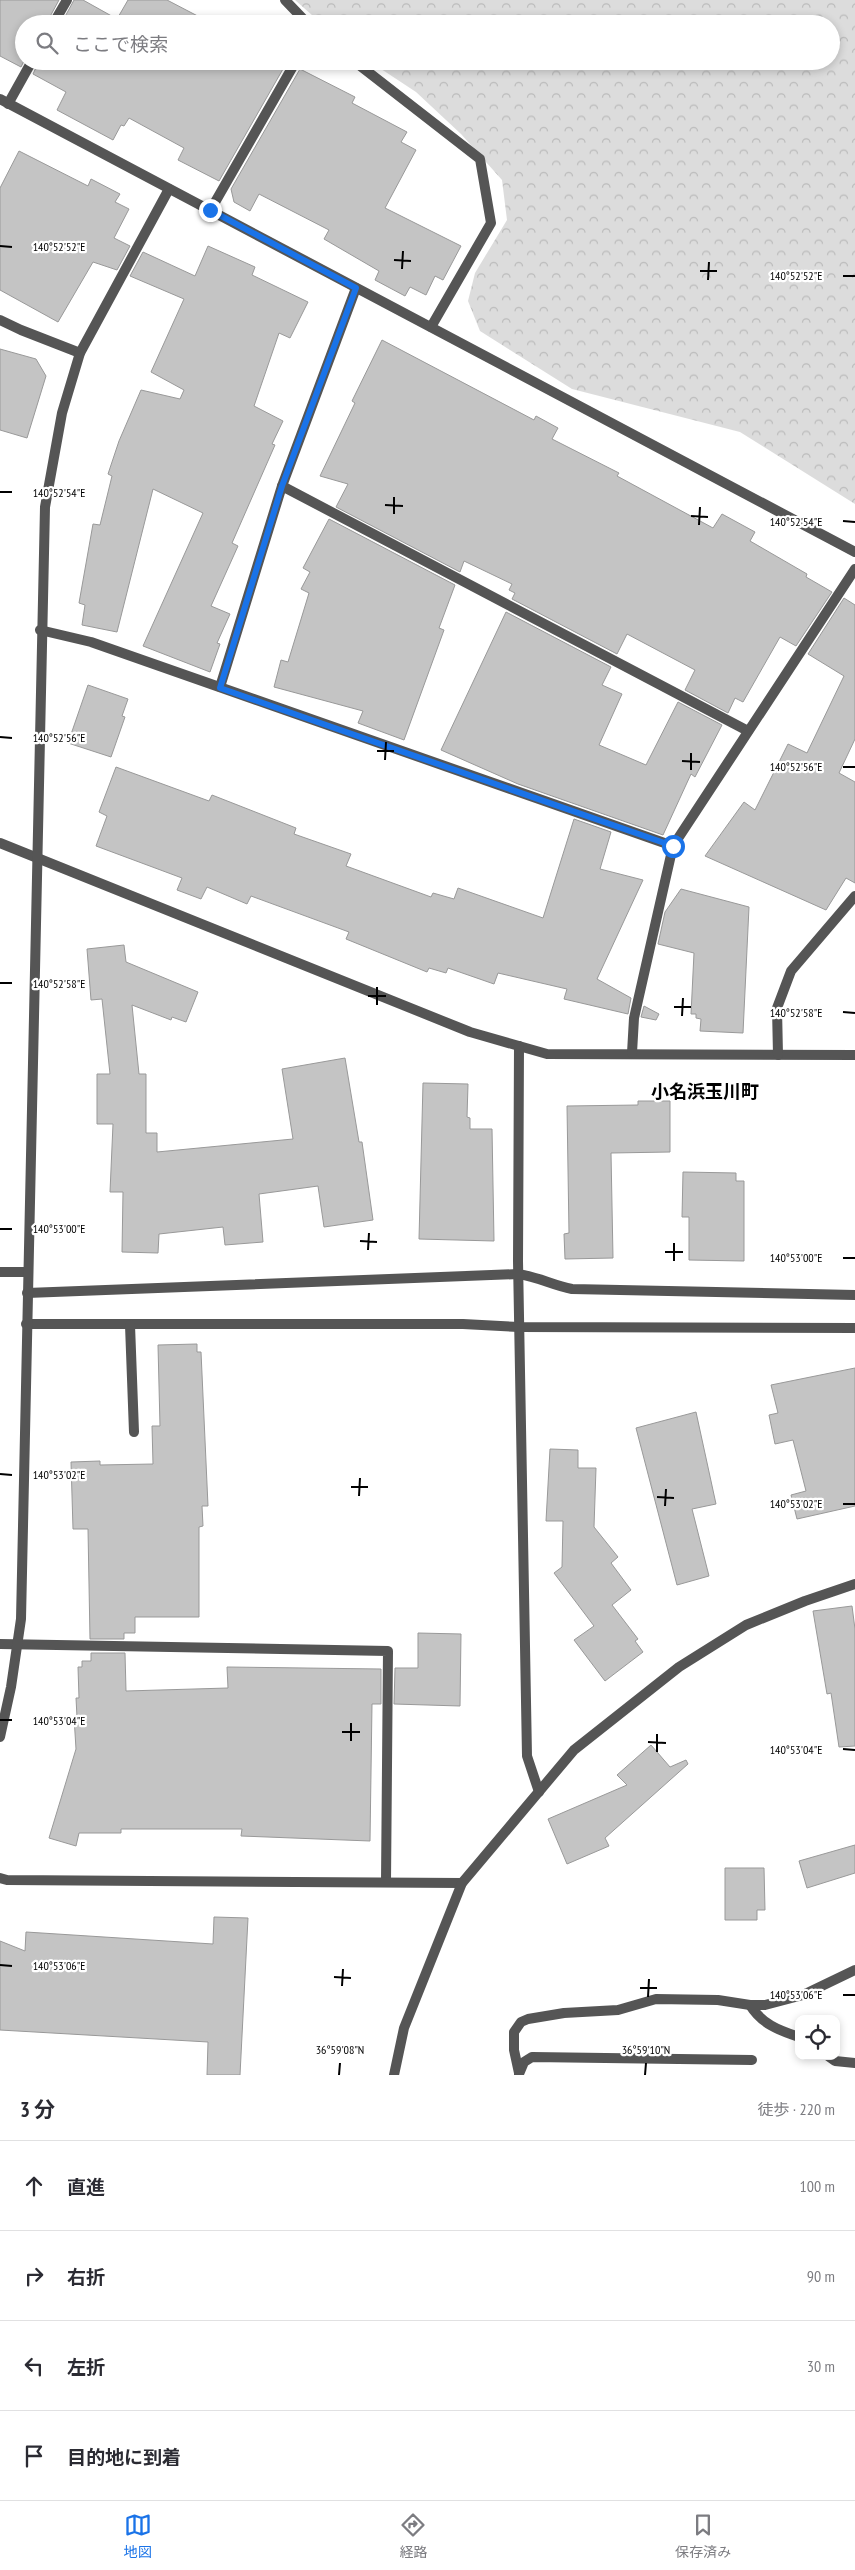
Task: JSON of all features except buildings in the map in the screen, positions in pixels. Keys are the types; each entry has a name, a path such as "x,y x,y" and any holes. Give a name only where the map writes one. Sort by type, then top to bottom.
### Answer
{"street":[{"path":"58,15 67,0"},
{"path":"284,0 299,15"},
{"path":"26,70 4,101 855,552"},
{"path":"210,210 291,70"},
{"path":"366,70 480,159 491,224 431,328"},
{"path":"0,1736 18,1645 21,1619 40,630 45,507 62,413 80,353 169,189"},
{"path":"220,688 282,486 356,288"},
{"path":"0,320 80,353"},
{"path":"282,486 748,731"},
{"path":"632,1053 634,1018 673,846 855,569"},
{"path":"40,630 91,642 673,846"},
{"path":"0,844 424,1015 470,1032 547,1054 855,1055"},
{"path":"778,1055 777,1008 791,971 855,896"},
{"path":"519,1046 518,1274 527,1756 539,1792"},
{"path":"0,1272 27,1272"},
{"path":"27,1293 518,1274 541,1277 554,1285 572,1289 855,1295"},
{"path":"26,1324 463,1324 519,1327 855,1328"},
{"path":"130,1324 134,1432"},
{"path":"394,2075 404,2028 462,1883 574,1750 679,1667 746,1626 805,1600 855,1584"},
{"path":"0,1644 388,1652 386,1882"},
{"path":"0,1878 7,1880 462,1883"},
{"path":"519,2074 514,2050 514,2032 521,2022 528,2019 564,2013 618,2010 656,2000 718,2000 750,2005 765,2005 804,1995 855,1970"},
{"path":"750,2005 757,2016 768,2025 795,2035"},
{"path":"519,2074 524,2062 532,2057 752,2060"},
{"path":"834,2060 855,2063"}],"green space":[{"path":"295,0 855,0 855,504 740,432 572,389 480,331 468,301 475,273 507,220 502,180 461,134 416,92 383,70 840,70 840,15 312,15"}],"district":[{"name":"小名浜玉川町","path":"705,1092"}],"route":[{"path":"210,210 356,288 282,486 220,688 673,846"}]}
